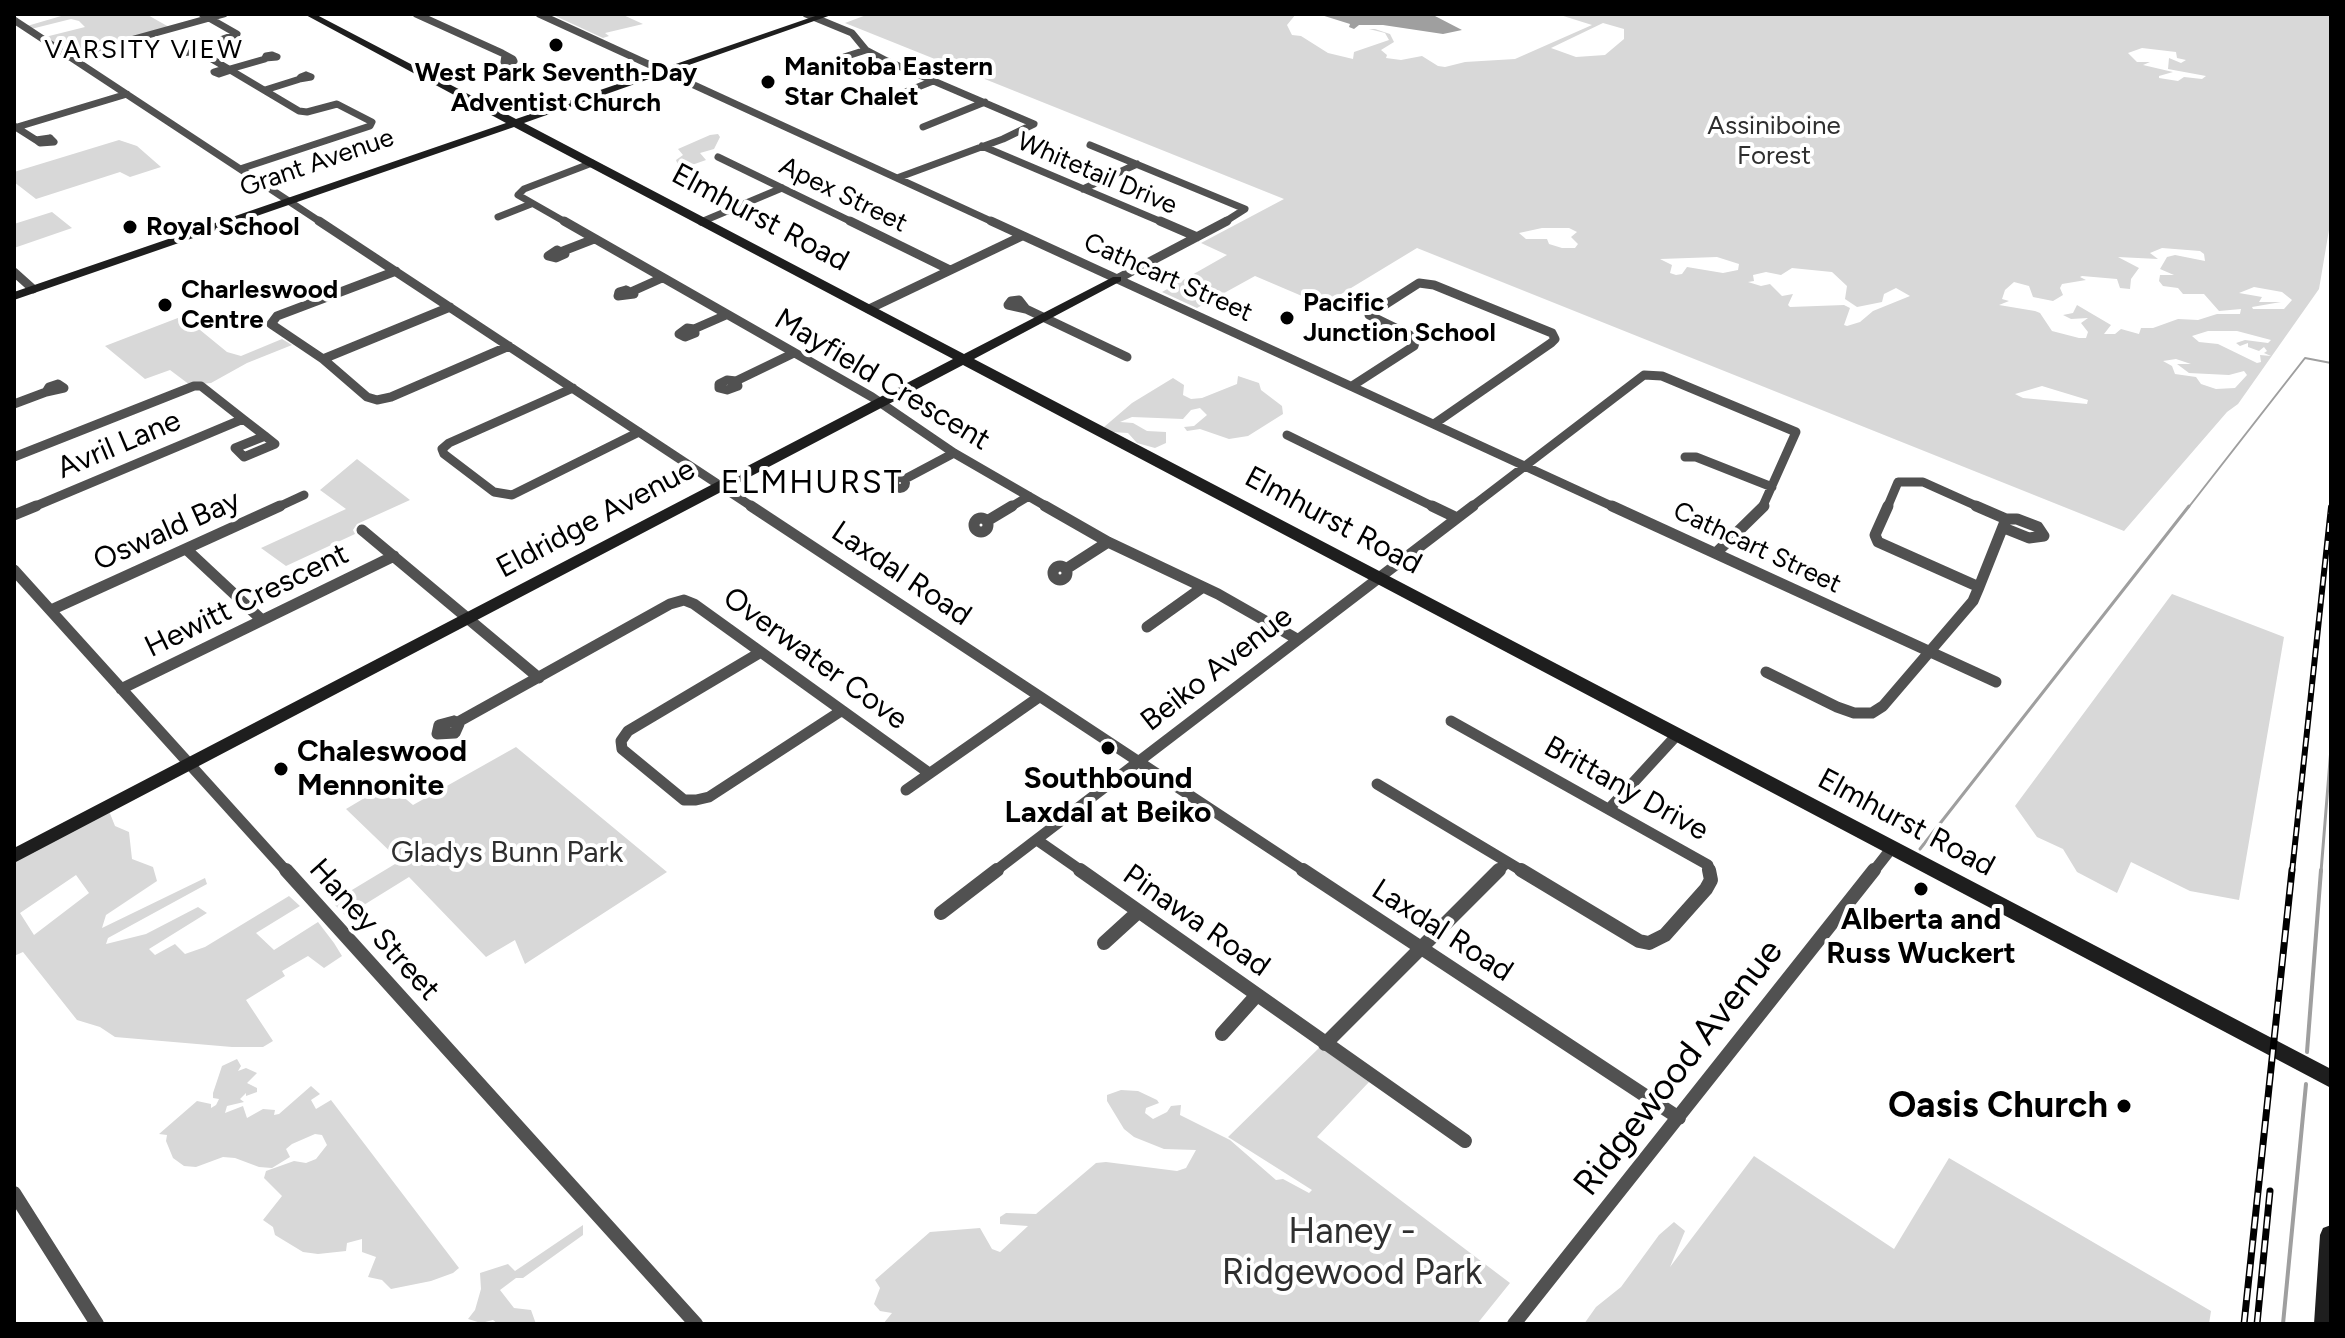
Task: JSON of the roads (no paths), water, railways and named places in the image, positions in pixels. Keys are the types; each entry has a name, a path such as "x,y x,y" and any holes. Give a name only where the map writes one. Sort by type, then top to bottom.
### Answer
{"street":[{"path":"69,57 205,16 224,14"},
{"name":"Elmhurst Road","path":"308,14 2331,1079"},
{"path":"416,14 505,55"},
{"name":"Cathcart Street","path":"539,14 1996,682"},
{"name":"Grant Avenue","path":"14,296 30,287 813,16 830,14"},
{"path":"205,16 236,36 197,49 303,111 337,104 372,122 370,126 240,169"},
{"path":"813,16 852,33 866,50 887,61 1034,124 897,178"},
{"name":"Laxdal Road","path":"14,20 1679,1118"},
{"path":"14,31 26,28"},
{"path":"866,50 844,57 841,63 856,69 887,61"},
{"path":"229,69 265,59"},
{"path":"265,90 300,79"},
{"path":"873,105 933,81"},
{"path":"15,127 127,94"},
{"path":"923,127 985,102"},
{"path":"15,127 36,140"},
{"path":"1090,145 1137,164"},
{"name":"Whitetail Drive","path":"982,146 1197,237"},
{"name":"Apex Street","path":"718,157 950,270"},
{"path":"498,217 531,204 518,193 592,163"},
{"path":"1083,189 1137,164"},
{"name":"Eldridge Avenue","path":"14,856 964,360 1245,209 1137,164"},
{"path":"701,222 782,188"},
{"name":"Mayfield Crescent","path":"531,204 879,402 954,453 1108,542 1203,587 1297,639"},
{"path":"869,309 1022,236"},
{"path":"563,251 594,239"},
{"path":"396,271 272,320 271,324 323,359 367,397 377,400 391,397 509,346"},
{"path":"14,272 30,287"},
{"path":"633,291 662,278"},
{"path":"1352,386 1414,346 1416,339 1412,336 1369,315 1419,283 1434,285 1552,333 1555,339 1551,343 1434,424"},
{"name":"Grant Avenue","path":"14,289 30,287"},
{"path":"323,359 450,307"},
{"path":"1026,309 1127,357"},
{"path":"694,329 726,315"},
{"path":"736,381 794,353"},
{"name":"Beiko Avenue","path":"941,913 1639,377 1649,374 1796,432 1772,487"},
{"name":"Avril Lane","path":"14,457 194,386 201,386 265,436"},
{"path":"573,388 449,443 442,449 444,454 494,492 512,495 639,432"},
{"path":"14,404 46,392"},
{"name":"Avril Lane","path":"14,515 243,419"},
{"path":"1287,435 1457,518"},
{"path":"905,479 954,453"},
{"path":"1685,457 1696,457 1772,487 1763,507 1716,553"},
{"path":"1766,672 1837,707 1854,713 1872,713 1883,706 1973,601 1979,587 1997,537 2005,524 1923,482 1904,479 1898,482 1875,535 1878,542 1979,587"},
{"name":"Oswald Bay","path":"51,610 304,495"},
{"path":"987,521 1029,496"},
{"name":"Hewitt Crescent","path":"362,530 539,678"},
{"path":"1066,569 1108,542"},
{"path":"186,549 262,620"},
{"name":"Hewitt Crescent","path":"121,689 394,556"},
{"name":"Haney Street","path":"14,570 696,1324"},
{"path":"15,590 27,584"},
{"path":"1147,627 1203,587"},
{"name":"Overwater Cove","path":"458,722 670,604 684,600 694,604 929,773"},
{"path":"761,652 628,731 621,741 622,749 684,800 696,800 709,797 841,711"},
{"path":"906,790 1039,697"},
{"name":"Brittany Drive","path":"1377,784 1629,936 1649,943 1656,941 1706,889 1712,871 1697,857 1451,721"},
{"path":"1609,809 1676,736"},
{"name":"Pinawa Road","path":"1037,840 1465,1141"},
{"name":"Ridgewood Avenue","path":"1514,1324 1891,849"},
{"path":"1325,1044 1506,863"},
{"path":"1104,943 1138,912"},
{"path":"1222,1034 1256,996"},
{"path":"14,1193 97,1324"},
{"path":"2326,1324 2331,1235"}],"waterway":[{"path":"2188,508 2305,358 2331,363"},
{"path":"1920,849 2189,506"},
{"path":"2321,872 2331,748"},
{"path":"2307,1052 2321,870"},
{"path":"2283,1324 2306,1084"}],"railway":[{"path":"2292,872 2331,507"},
{"path":"2244,1324 2292,870"},
{"path":"2257,1324 2270,1191"}],"place":[{"name":"West Park Seventh-Day Adventist Church","path":"556,45"},
{"name":"Manitoba Eastern Star Chalet","path":"768,82"},
{"name":"Royal School","path":"130,227"},
{"name":"Charleswood Centre","path":"165,305"},
{"name":"Pacific Junction School","path":"1287,318"},
{"name":"Southbound Laxdal at Beiko","path":"1108,748"},
{"name":"Chaleswood Mennonite","path":"281,769"},
{"name":"Alberta and Russ Wuckert","path":"1921,889"},
{"name":"Oasis Church","path":"2124,1106"}],"district":[{"name":"VARSITY VIEW","path":"144,50"},
{"name":"ELMHURST","path":"812,484"}],"park label":[{"name":"Assiniboine Forest","path":"1774,141"},
{"name":"Gladys Bunn Park","path":"507,853"},
{"name":"Haney - Ridgewood Park","path":"1352,1252"}]}
